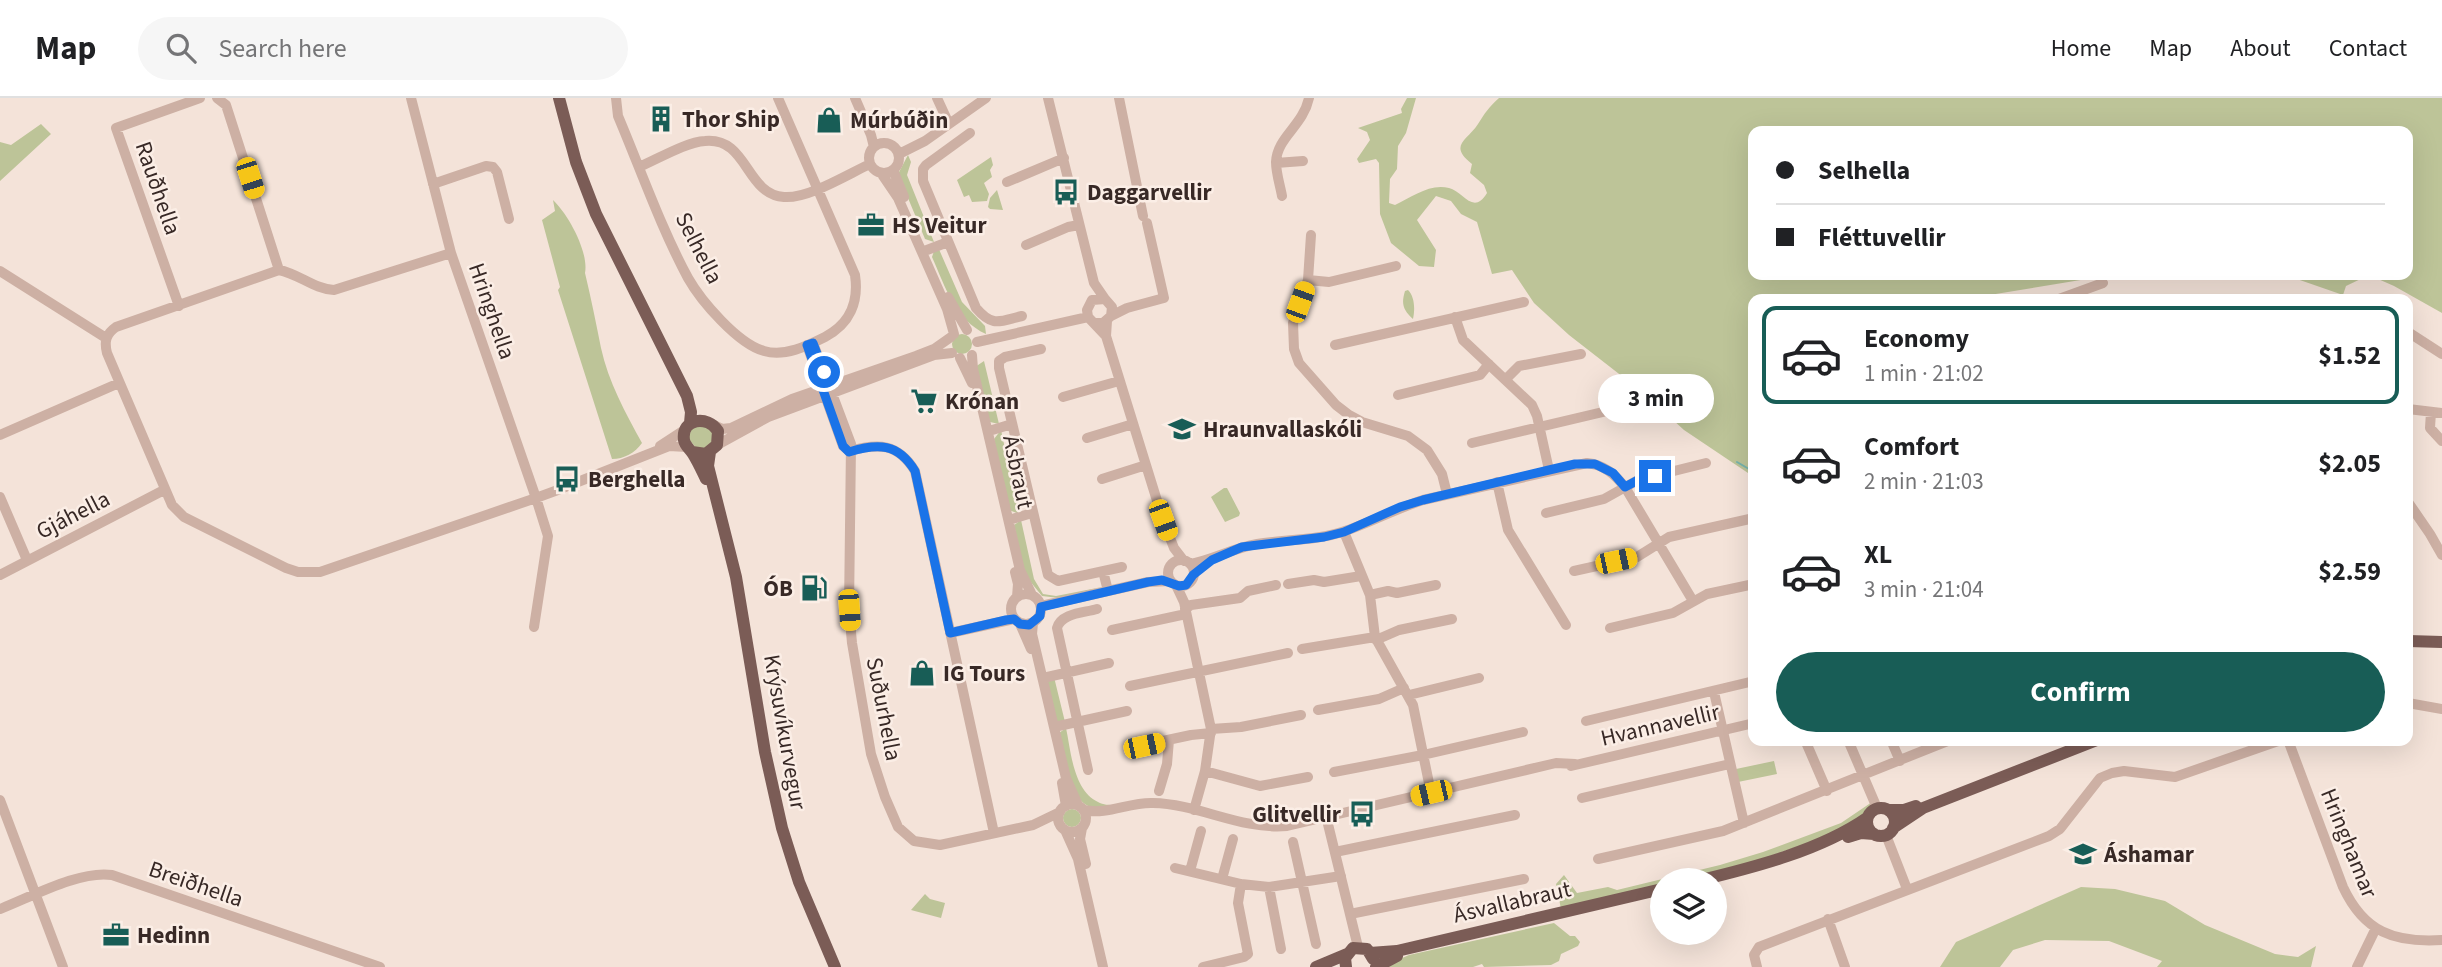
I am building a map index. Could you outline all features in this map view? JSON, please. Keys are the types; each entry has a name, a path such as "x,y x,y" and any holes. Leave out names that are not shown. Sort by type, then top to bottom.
{"main road":[{"path":"559,98 576,162 596,214 687,396 691,412 684,438 690,449 701,454 713,448 719,435 687,396"},
{"path":"688,426 698,420 711,423"},
{"name":"Krýsuvíkurvegur","path":"713,448 708,466 736,577 765,752 782,828 799,882 835,967"},
{"name":"Krýsuvíkurvegur","path":"690,449 716,498"},
{"path":"2413,637 2442,634"},
{"path":"2413,639 2442,642"},
{"path":"1727,872 1803,849 1851,830 1871,812 1909,809 2068,746"},
{"path":"1727,879 1794,858 1855,834 1885,833 1923,808 2082,746"},
{"path":"1883,809 1894,817 1885,833"},
{"path":"1867,818 1867,826 1885,833"},
{"name":"Ásvallabraut","path":"1316,967 1355,955 1382,954 1650,893"},
{"name":"Ásvallabraut","path":"1374,967 1412,952 1650,898"},
{"path":"1355,955 1373,960 1374,967"}],"street":[{"name":"Rauðhella","path":"179,306 116,128 200,98"},
{"path":"217,98 226,105 279,270 116,327 106,338 107,353 164,490 172,505 184,517 286,568 310,573 320,572 536,498 673,445 690,449"},
{"path":"411,98 451,253"},
{"name":"Selhella","path":"616,98 618,116 689,279 710,307 742,339 764,351 790,351 832,333 850,316 856,300 857,285 778,98"},
{"path":"855,98 874,147"},
{"path":"861,98 873,125 899,154 899,163 893,170 881,173"},
{"path":"937,98 950,124"},
{"path":"899,154 950,124 986,98"},
{"path":"1091,312 1109,318 1127,308 1164,298 1119,98"},
{"path":"1282,196 1276,163 1281,144 1300,122 1309,98"},
{"path":"1050,99 1094,283 1091,312 1106,336 1146,465 1183,569 1185,608 1211,731 1205,771 1194,810"},
{"path":"970,133 923,169 923,181 976,308 989,321 1022,316"},
{"path":"639,167 698,142 710,141 725,144 736,151 757,184 771,194 794,197 870,164"},
{"path":"887,143 874,147 869,155 870,164 881,173 898,198 947,309 952,335 949,346 956,355"},
{"path":"1007,182 1064,159"},
{"path":"1276,163 1303,161"},
{"path":"433,184 486,166 494,167 498,172 509,219"},
{"path":"711,423 722,429 731,428 782,404 934,355 972,355 977,342 974,334 967,330 953,308 893,170"},
{"path":"1026,245 1079,225"},
{"path":"1311,235 1308,280 1293,323 1296,357 1305,373 1349,415 1362,422 1408,436 1427,450 1442,474 1447,494"},
{"path":"927,250 948,242"},
{"name":"Hringhella","path":"279,270 317,287 334,290 451,253 536,498"},
{"path":"1308,280 1329,282 1396,266"},
{"path":"0,271 106,338"},
{"path":"1094,283 1108,302 1106,336"},
{"path":"2073,294 2103,283"},
{"path":"977,342 1071,319 1108,302 1127,308"},
{"path":"1335,345 1524,302"},
{"path":"1455,317 1463,340 1532,405 1540,427 1549,470"},
{"path":"713,448 768,417 934,349 960,330 967,330"},
{"path":"2413,335 2442,354"},
{"path":"810,344 827,391"},
{"path":"1041,349 1005,357 999,361 999,368 1032,513 1051,578 1058,581 1122,567"},
{"path":"1506,379 1520,366 1581,354"},
{"name":"Ásbraut","path":"956,355 974,390 1016,576 1017,597"},
{"name":"Ásbraut","path":"972,355 1020,570 1032,595"},
{"path":"1398,395 1480,375 1489,364"},
{"path":"1063,397 1119,381"},
{"path":"0,435 119,383"},
{"name":"Suðurhella","path":"827,391 851,444 850,626 867,738 885,797 898,827 914,842 947,845 1033,825 1063,809"},
{"path":"1472,443 1641,403"},
{"path":"2413,410 2436,413 2430,428 2442,441"},
{"path":"989,431 1012,424"},
{"path":"1087,438 1133,424"},
{"path":"639,458 688,426"},
{"path":"849,452 877,446 891,448 908,459 915,471 994,834"},
{"path":"1546,513 1604,499 1638,480 1706,463"},
{"path":"1185,608 1168,574 1251,545 1302,540 1344,532 1400,507 1575,464 1595,464 1613,473 1625,487 1693,601"},
{"path":"1102,479 1146,465"},
{"path":"1497,482 1508,530 1566,625"},
{"name":"Gjáhella","path":"0,575 164,490"},
{"path":"0,497 27,560"},
{"path":"534,627 548,536 536,498"},
{"path":"2413,509 2442,555"},
{"path":"1009,520 1032,513"},
{"path":"1574,571 1637,557 1669,537 1748,519"},
{"path":"1344,532 1370,595 1376,639 1416,715 1431,793"},
{"path":"1041,607 1148,582 1183,569"},
{"path":"1148,582 1182,586 1183,569"},
{"path":"1103,571 1108,591"},
{"path":"1288,584 1361,576"},
{"path":"1610,628 1673,613 1707,594 1748,584"},
{"path":"1112,630 1191,605 1240,598 1248,591 1276,585"},
{"path":"1370,595 1436,585"},
{"path":"1103,967 1078,859 1059,822 1063,809 1031,648 1015,618 1017,597 1024,594 1032,595 1041,607 1040,616 1033,623 1032,634 1066,778 1087,818 1081,847 1109,967"},
{"path":"1088,769 1057,628 1059,621 1064,618 1097,609"},
{"path":"949,630 992,618 1015,618 1033,623"},
{"path":"1302,649 1376,639 1399,630 1452,619"},
{"path":"1130,686 1288,653"},
{"path":"1043,678 1109,663"},
{"path":"1318,710 1479,678"},
{"path":"1586,721 1748,683"},
{"path":"1714,692 1744,823"},
{"path":"2413,704 2442,709"},
{"path":"1054,727 1127,711"},
{"path":"1144,746 1301,715"},
{"name":"Hvannavellir","path":"1081,808 1109,811 1152,803 1194,810 1242,823 1269,827 1287,826 1544,767 1553,770 1748,724"},
{"path":"1334,772 1523,732"},
{"path":"1159,791 1167,764 1169,740"},
{"path":"1808,746 1827,791"},
{"path":"1852,746 1864,776 1883,809"},
{"path":"1894,746 1900,761"},
{"path":"1598,859 1696,838 1744,823 1936,746"},
{"path":"1757,967 1754,955 1759,947 2049,836 2060,829 2101,778 2117,772 2175,777 2264,746"},
{"name":"Hringhamar","path":"2290,746 2353,908 2376,928 2396,937 2420,941 2442,940"},
{"path":"1582,798 1730,764"},
{"path":"1205,771 1260,786 1308,778"},
{"path":"0,800 63,967"},
{"path":"1063,809 1081,808"},
{"name":"Hvannavellir","path":"1083,827 1109,811"},
{"path":"1335,852 1515,815"},
{"path":"1326,816 1350,914 1355,955"},
{"name":"Suðurhella","path":"1033,825 1063,829"},
{"path":"1063,829 1072,832 1083,827"},
{"path":"1190,871 1201,831"},
{"path":"1885,833 1907,889"},
{"path":"1222,879 1233,839"},
{"path":"1293,842 1316,944"},
{"path":"1175,868 1241,884 1269,887 1341,876"},
{"name":"Breiðhella","path":"0,909 83,876 99,873 112,875 380,967"},
{"path":"1350,914 1524,879"},
{"path":"1203,967 1248,954 1238,903 1241,884"},
{"path":"1269,887 1281,949"},
{"path":"1828,919 1845,967"},
{"path":"2357,967 2376,928"}],"green space":[{"path":"1407,98 1416,98 1406,133 1398,146 1397,169 1390,179 1389,203 1395,205 1435,187 1449,188 1473,202 1482,200 1487,193 1484,185 1470,173 1472,164 1465,158 1460,147 1499,98 2442,98 2442,313 2413,297 2413,294 2380,280 2413,280 2413,126 1748,126 1748,280 2081,280 1995,294 1748,294 1748,473 1684,430 1641,391 1569,335 1534,303 1512,270 1492,274 1477,222 1461,214 1451,201 1436,196 1417,220 1436,250 1434,267 1419,266 1391,243 1380,214 1379,163 1376,159 1359,163 1357,159 1370,140 1367,132 1358,128 1402,113 1401,109"},
{"path":"41,124 51,134 0,181 0,142 11,145"},
{"path":"908,155 911,162 907,175 934,242 925,239 898,174"},
{"path":"991,157 992,177 984,183 989,194 987,201 972,202 969,195 964,197 957,180"},
{"path":"997,190 1003,210 988,207 990,198"},
{"path":"553,200 565,214 581,244 604,360 618,397 642,443 625,457 612,459 558,290 560,287 542,220 555,211"},
{"path":"938,247 962,302 985,326 986,334 966,320 952,301 932,257"},
{"path":"2300,280 2359,280 2346,286 2343,294"},
{"path":"1408,290 1414,304 1413,319 1403,303 1405,291"},
{"path":"962,334 969,337 972,344 969,351 962,354 955,351 952,344 955,337"},
{"path":"984,361 999,424 990,422 975,367"},
{"path":"705,425 711,428 714,438 708,448 697,449 688,438 692,428"},
{"path":"1001,430 1019,514 1009,510 994,439"},
{"path":"1227,488 1240,513 1225,522 1211,497"},
{"path":"1021,520 1034,579 1043,594 1056,596 1102,587 1059,598 1042,596 1025,575 1014,525"},
{"path":"1054,677 1065,722 1057,721 1047,683"},
{"path":"1066,728 1074,769 1083,789 1098,802 1113,805 1094,808 1077,796 1059,733"},
{"path":"1774,761 1777,774 1738,782 1736,769"},
{"path":"1872,802 1863,818 1844,831 1727,871 1727,868 1708,868 1763,852 1841,823"},
{"path":"1072,809 1078,812 1081,818 1078,824 1072,827 1066,824 1063,818 1066,812"},
{"path":"1564,875 1577,893 1608,887 1617,890 1650,882 1650,890 1561,909 1556,884"},
{"path":"2081,887 2115,889 2165,901 2205,925 2275,954 2298,957 2316,946 2311,967 2157,967 2162,961 2109,941 2045,940 2013,950 2000,967 1940,967 1956,942"},
{"path":"925,894 930,899 945,903 941,918 911,910"},
{"path":"1554,923 1580,942 1578,946 1561,954 1559,961 1551,965 1382,967 1409,955"}],"waterway":[{"path":"1737,462 1748,468"}],"place":[{"name":"Thor Ship","path":"661,119"},
{"name":"Múrbúðin","path":"829,120"},
{"name":"Daggarvellir","path":"1066,192"},
{"name":"HS Veitur","path":"871,225"},
{"name":"Krónan","path":"924,401"},
{"name":"Hraunvallaskóli","path":"1182,429"},
{"name":"Berghella","path":"567,479"},
{"name":"ÓB","path":"814,588"},
{"name":"IG Tours","path":"922,673"},
{"name":"Glitvellir","path":"1362,814"},
{"name":"Áshamar","path":"2083,854"},
{"name":"Hedinn","path":"116,935"}],"route":[{"path":"824,372 813,343 807,345 843,446 849,452 863,447 891,448 908,459 915,471 950,633 1014,619 1020,624 1029,625 1040,616 1041,607 1148,582 1162,580 1179,586 1186,585 1193,575 1212,560 1242,547 1324,537 1344,532 1400,507 1423,500 1575,464 1603,466 1625,487 1655,476"}]}
